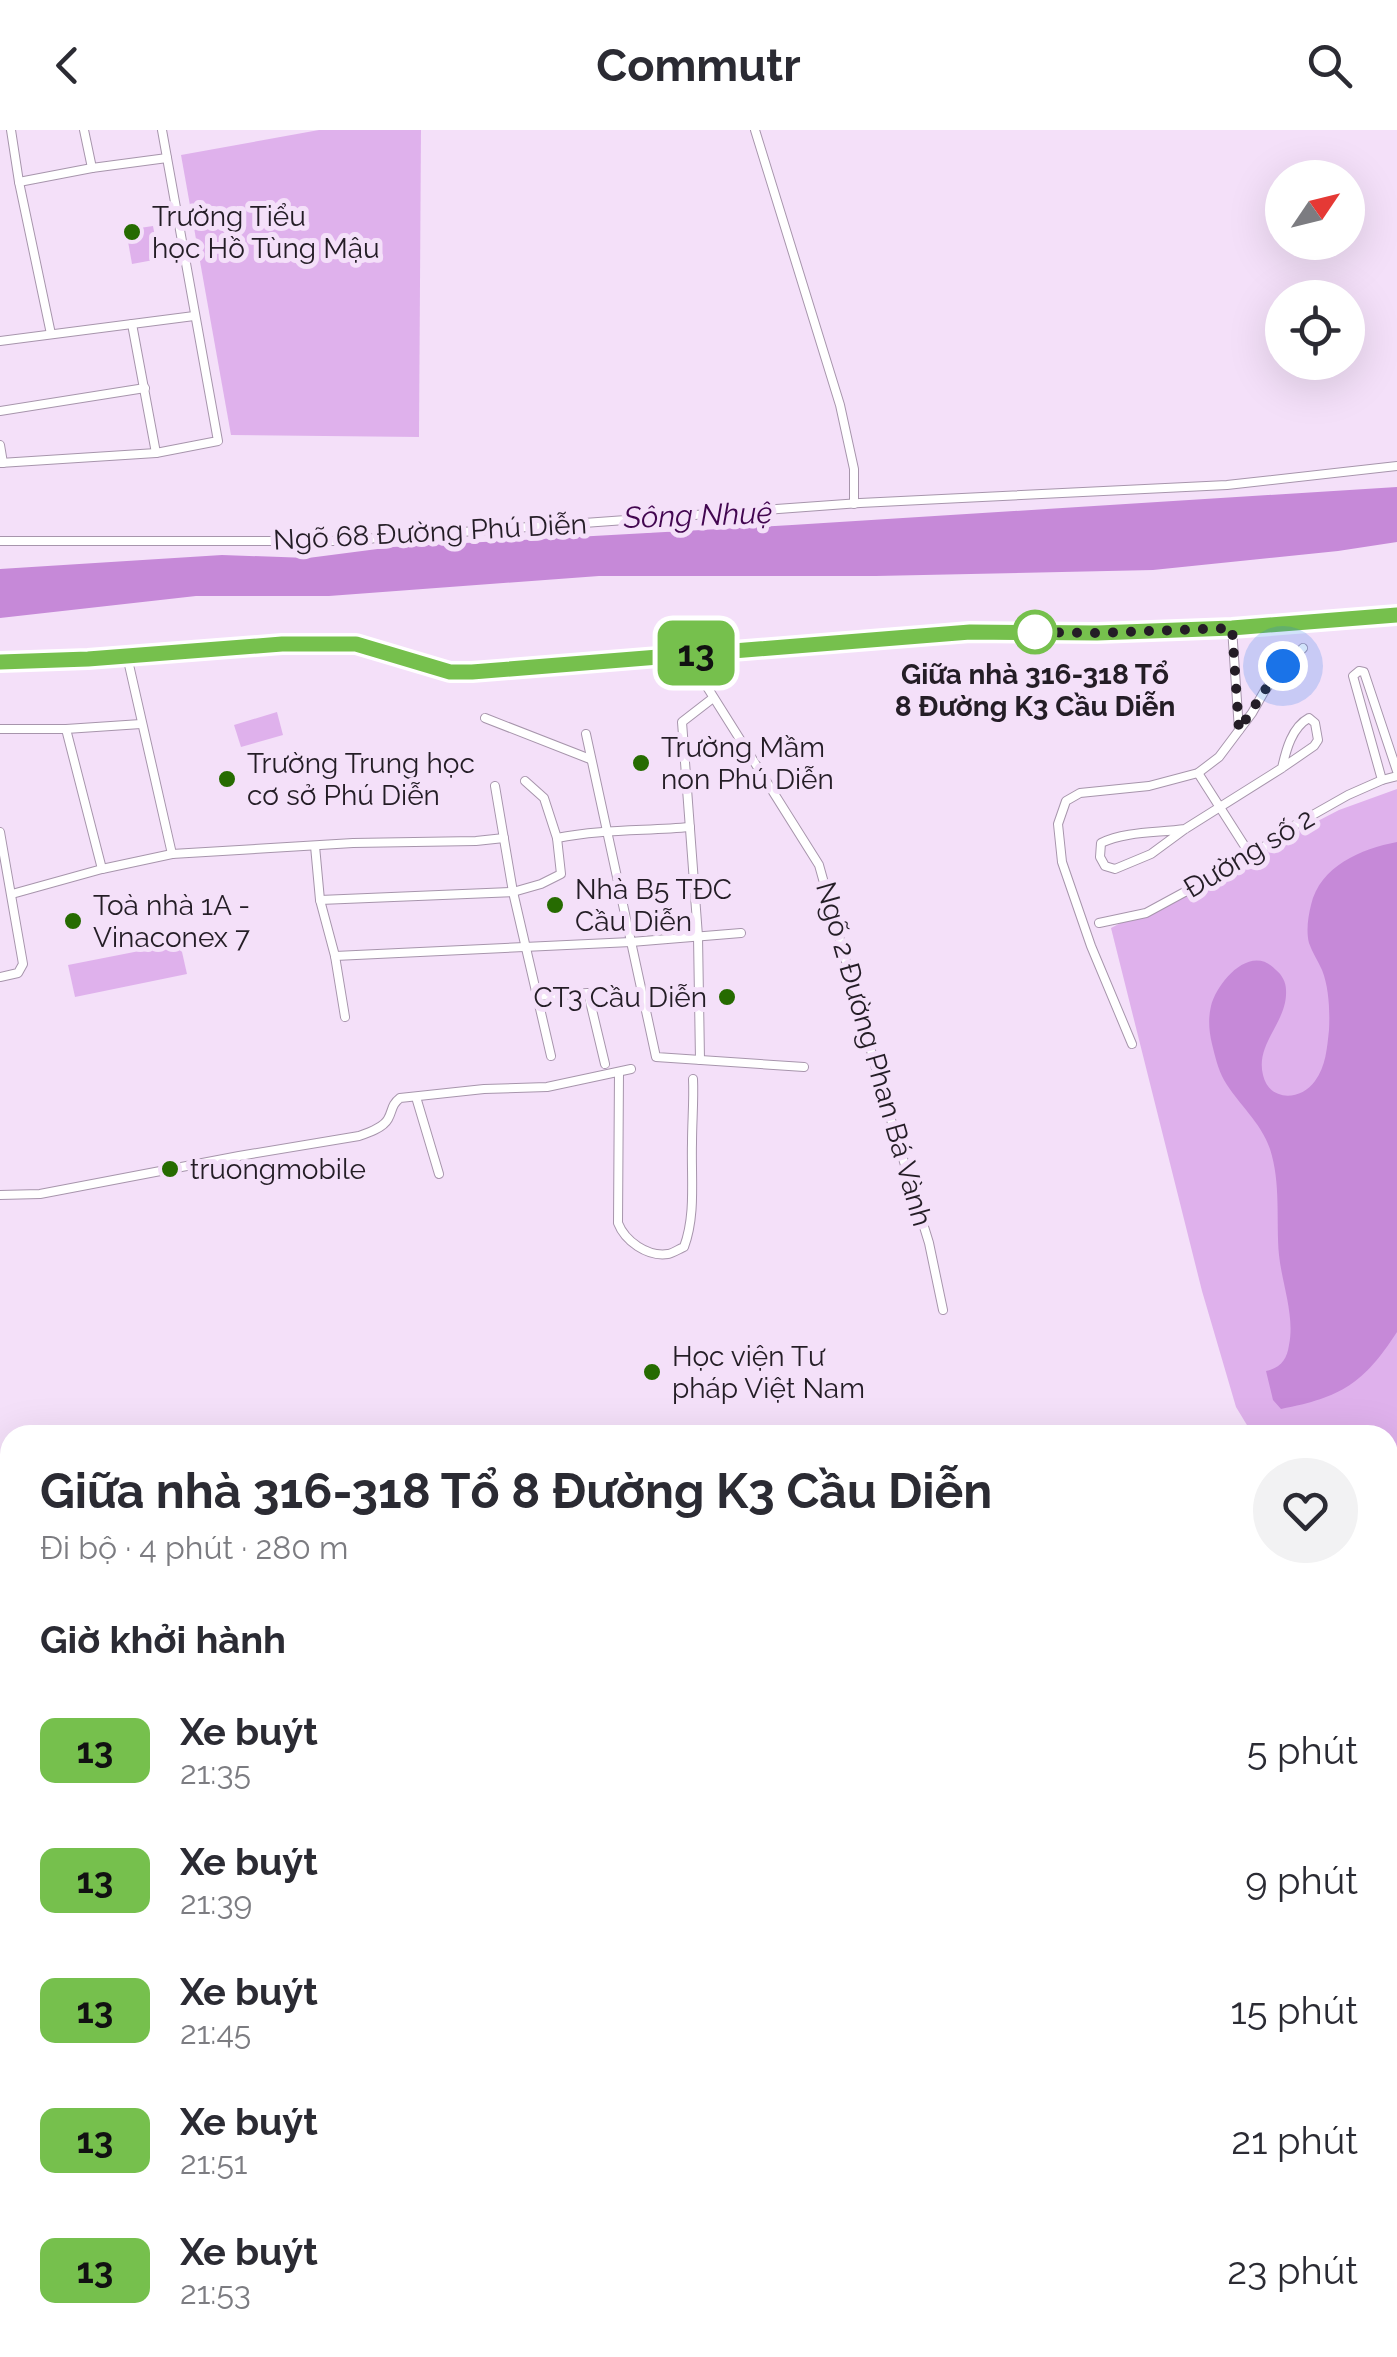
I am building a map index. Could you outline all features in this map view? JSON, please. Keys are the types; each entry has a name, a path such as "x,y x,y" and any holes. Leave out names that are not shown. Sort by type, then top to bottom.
{"street":[{"path":"84,130 92,168"},
{"path":"0,445 1,463 156,453 218,440 162,130"},
{"path":"755,130 840,405 854,469 854,504"},
{"path":"0,140 11,134 52,334"},
{"path":"18,182 167,158"},
{"path":"0,341 194,316"},
{"path":"132,324 156,453"},
{"path":"0,411 145,388"},
{"name":"Ngõ 68 Đường Phú Diễn","path":"0,541 337,541 854,504 1227,484 1397,466"},
{"path":"0,662 282,644 356,644 450,672 970,632 1232,628 1397,615"},
{"path":"1232,628 1239,730"},
{"path":"1132,1044 1091,946 1062,862 1058,824 1066,802 1080,793 1148,786 1198,774 1219,758 1283,666 1303,648"},
{"name":"Ngõ 2 Đường Phan Bá Vành","path":"686,654 819,865 929,1243 942,1310"},
{"path":"127,656 172,854"},
{"path":"1382,780 1352,676 1359,671 1364,672 1397,774"},
{"path":"700,1060 698,936 682,722 713,698"},
{"path":"484,718 590,759"},
{"path":"1185,830 1109,840 1101,843 1100,857 1105,866 1115,869 1151,854 1282,768 1318,740 1318,732 1309,718 1294,734 1282,768"},
{"path":"0,729 141,724"},
{"path":"66,729 102,869"},
{"path":"586,734 656,1057 804,1067"},
{"path":"1198,774 1250,856"},
{"name":"Đường số 2","path":"1099,924 1146,913 1250,856 1295,825 1397,774"},
{"path":"320,900 513,892 561,874 544,798 525,781"},
{"path":"495,786 513,892 551,1056"},
{"path":"556,838 594,830 627,832 690,827"},
{"path":"0,832 23,964 18,973 0,977"},
{"path":"12,894 172,854 504,838"},
{"path":"314,846 320,900 345,1017"},
{"path":"335,956 741,933"},
{"path":"537,996 588,993 605,1064"},
{"path":"0,1195 40,1194 366,1133 389,1118 394,1102 400,1098 547,1087 631,1069"},
{"path":"619,1072 618,1223 622,1234 632,1243 654,1253 669,1254 684,1247 692,1227 693,1078"},
{"path":"416,1098 439,1174"}],"shaded area":[{"path":"319,130 421,130 419,437 231,435 181,155"},
{"path":"153,226 159,259 132,264 126,230"},
{"path":"1397,487 1397,542 1153,570 599,576 329,596 196,596 0,618 0,569 222,555 308,558 393,547"},
{"path":"277,712 283,735 241,747 234,725"},
{"path":"1397,789 1397,1425 1247,1425 1236,1407 1202,1291 1111,928 1339,810"},
{"path":"1397,842 1397,1332 1373,1364 1349,1386 1320,1399 1281,1409 1273,1400 1266,1371 1285,1359 1290,1334 1279,1255 1273,1162 1261,1130 1220,1071 1210,1035 1210,1011 1220,986 1236,969 1256,960 1276,970 1285,984 1285,1002 1267,1042 1263,1075 1266,1084 1278,1094 1294,1095 1309,1088 1324,1063 1329,1023 1326,984 1308,938 1309,914 1316,891 1344,862"},
{"path":"180,943 187,974 75,997 68,965"}],"bus line":[{"name":"13","path":"0,662 282,644 356,644 450,672 472,672 970,632 1232,628 1397,615"}],"place":[{"name":"Trường Tiểu học Hồ Tùng Mậu","path":"132,232"},
{"name":"Giữa nhà 316-318 Tổ 8 Đường K3 Cầu Diễn","path":"1035,632"},
{"name":"Trường Mầm non Phú Diễn","path":"641,763"},
{"name":"Trường Trung học cơ sở Phú Diễn","path":"227,779"},
{"name":"Nhà B5 TĐC Cầu Diễn","path":"555,905"},
{"name":"Toà nhà 1A - Vinaconex 7","path":"73,921"},
{"name":"CT3 Cầu Diễn","path":"727,997"},
{"name":"truongmobile","path":"170,1169"},
{"name":"Học viện Tư pháp Việt Nam","path":"652,1372"}],"route":[{"path":"1035,632 1020,632 1232,628 1239,730 1283,666"}],"water label":[{"name":"Sông Nhuệ","path":"698,515"}]}
